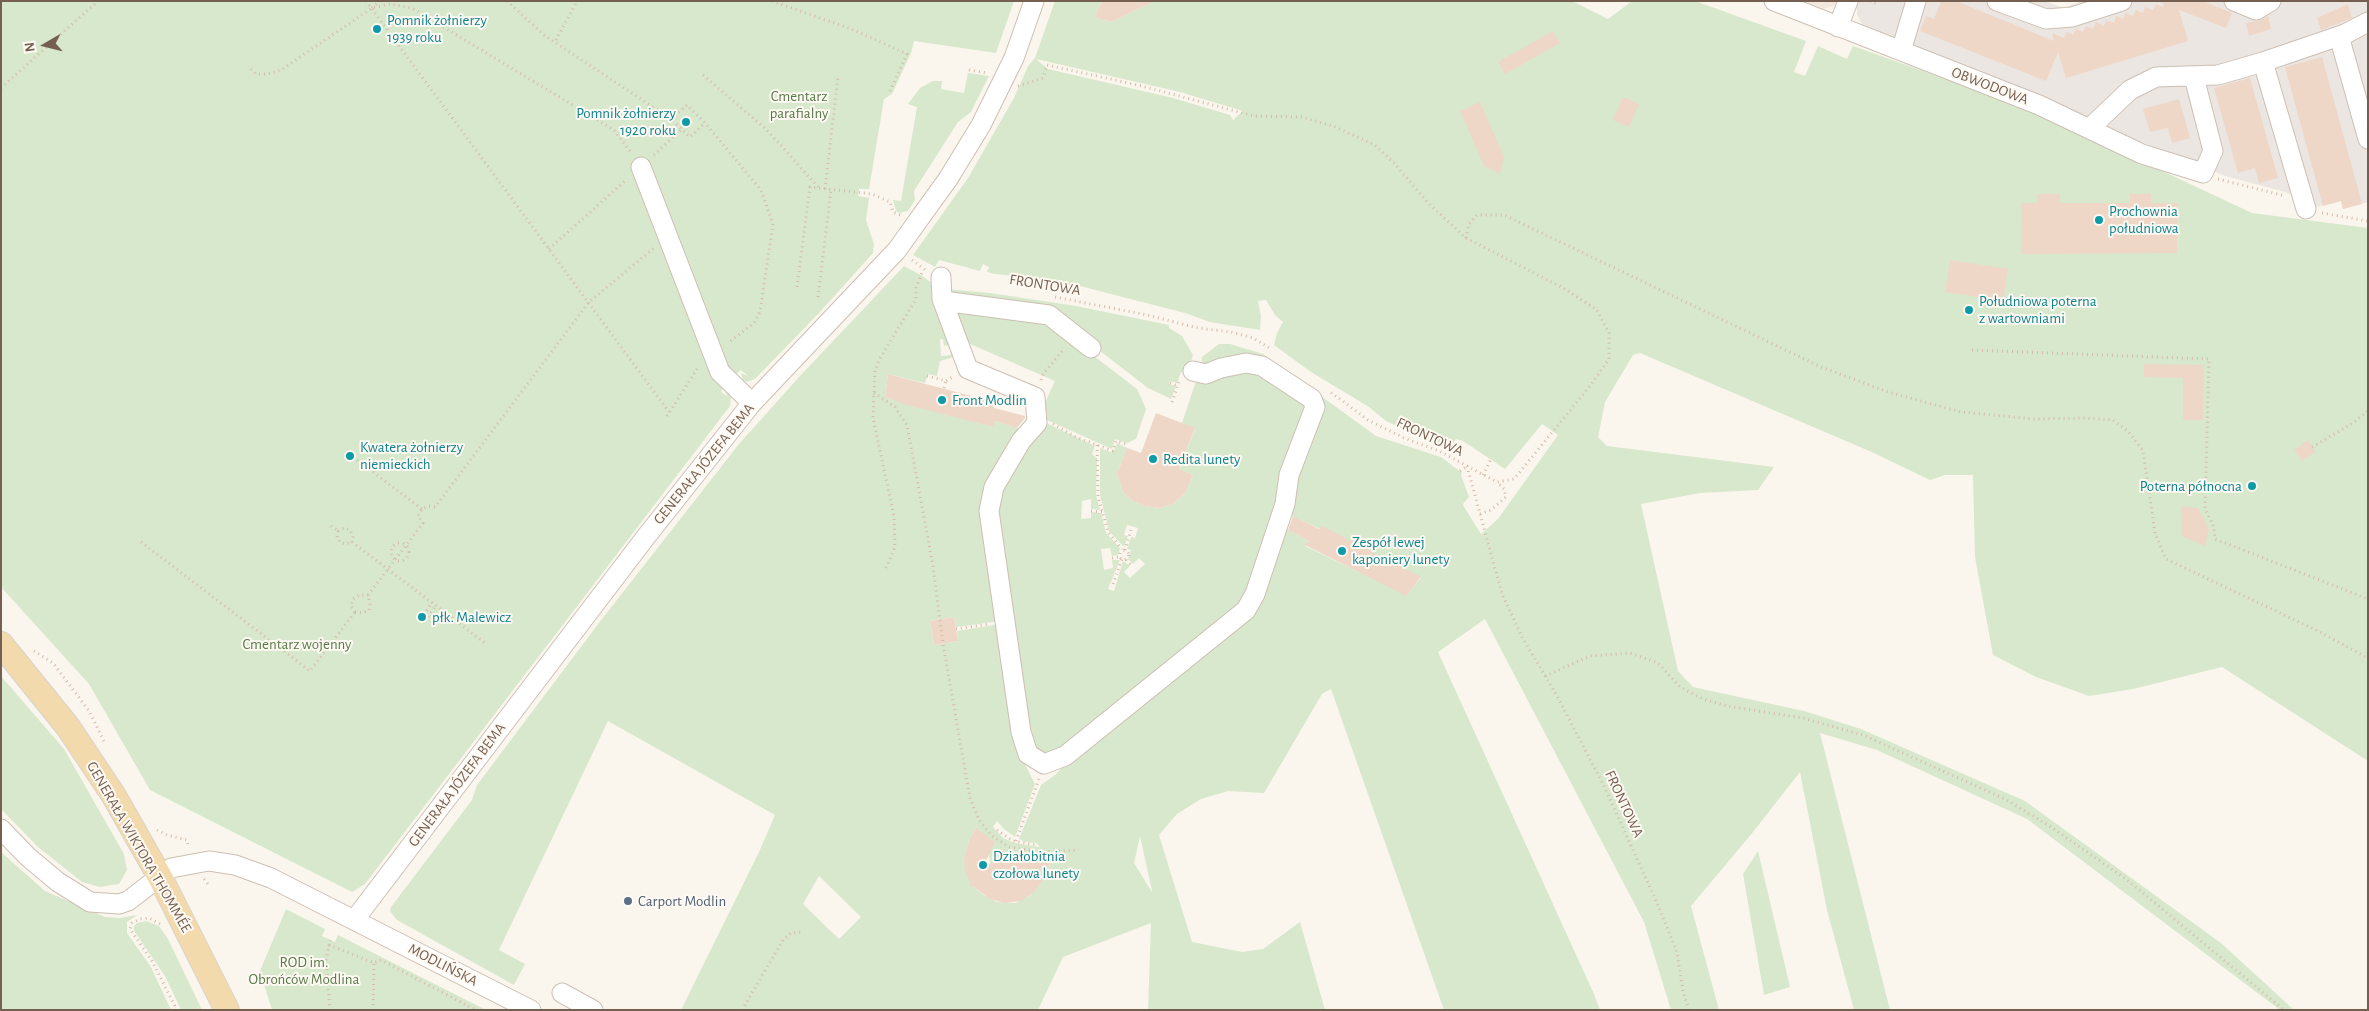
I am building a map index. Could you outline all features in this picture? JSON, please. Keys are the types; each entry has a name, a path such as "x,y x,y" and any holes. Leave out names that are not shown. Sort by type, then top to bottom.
{"main road":[{"name":"GENERAŁA WIKTORA THOMMÉE","path":"1,644 68,727 114,796 160,877 227,1010"}],"street":[{"name":"GENERAŁA JÓZEFA BEMA","path":"355,919 645,538 752,403 897,250 948,179 981,125 1014,58 1034,1"},
{"name":"OBWODOWA","path":"1774,1 2039,105 2142,154 2203,173 2213,151 2194,77"},
{"path":"1838,27 1848,1"},
{"path":"1901,51 1916,1"},
{"path":"1997,1 2046,19 2072,18 2098,5 2122,1"},
{"path":"2234,1 2256,10 2271,1"},
{"path":"2090,128 2130,90 2156,77 2218,75 2339,36 2368,22"},
{"path":"2339,36 2368,139"},
{"path":"2263,62 2306,209"},
{"path":"641,167 668,237 709,358 720,372 752,403"},
{"path":"941,277 943,301 968,369 1035,397 1037,423 1021,441 994,487 989,511 1020,732 1028,754 1044,764 1065,756 1246,610 1255,594 1285,504 1289,474 1315,407 1312,399 1262,366 1246,363 1206,374 1193,371"},
{"path":"943,301 1049,315 1090,348"},
{"name":"MODLIŃSKA","path":"1,829 28,857 58,882 90,902 119,904 128,901 171,868 209,861 235,865 271,878 355,919 530,1010"},
{"path":"562,993 593,1010"}],"path":[{"path":"1,88 98,1"},
{"path":"366,1 670,412"},
{"path":"251,69 256,74 268,74 281,70 372,8 379,1"},
{"path":"507,1 544,34 556,40 672,119 690,137 704,123"},
{"path":"556,40 577,1"},
{"path":"772,1 854,30 907,54 890,91"},
{"path":"1870,1 1879,5"},
{"path":"372,8 390,4 412,8 614,130 641,167"},
{"path":"1021,86 1043,78 1047,65 1254,116 1301,117 1333,126 1375,145 1394,163 1429,204 1466,238 1573,294 1597,310 1609,333 1609,359 1590,386 1514,479 1497,482"},
{"path":"969,70 986,73"},
{"path":"703,75 767,130 819,188"},
{"path":"825,189 838,77"},
{"path":"667,416 700,364 754,324 760,312 773,224 761,190 687,105 672,119"},
{"path":"550,249 682,129"},
{"path":"797,287 810,187 872,194 890,202 893,212 899,215 907,215"},
{"path":"818,297 831,190"},
{"path":"1466,238 1469,224 1477,215 1504,215 1822,367 1888,392 1961,412 2034,419 2082,418 2112,420 2128,431 2144,451 2155,533 2166,559 2318,631 2368,658"},
{"path":"368,595 423,523 418,516 422,509 428,506 434,507 588,302 668,237"},
{"path":"897,250 923,269 941,277"},
{"path":"886,568 895,547 894,516 873,418 875,371 879,360 916,299 916,288 923,269"},
{"name":"FRONTOWA","path":"1053,297 1147,315 1198,328 1231,332 1253,338 1277,353"},
{"path":"1043,374 1066,345"},
{"path":"1972,350 2209,359 2205,509 2214,527 2215,539 2368,599"},
{"path":"927,376 946,381 944,388"},
{"path":"1170,383 1178,385 1172,402"},
{"name":"FRONTOWA","path":"1323,387 1368,420 1404,438 1439,450 1467,466 1502,594 1522,637 1604,786 1657,903 1677,952 1683,992 1689,1010"},
{"path":"874,393 895,407 907,425 933,566 942,644 970,798 979,820 991,835 1009,848 1039,852 1079,850"},
{"path":"2312,447 2353,423 2368,410"},
{"path":"1046,421 1113,451 1116,441 1129,445"},
{"path":"1098,445 1098,496 1108,532 1123,550 1128,551 1122,558"},
{"path":"1483,475 1491,459"},
{"path":"357,460 422,509"},
{"path":"1460,471 1467,466 1497,482 1504,489 1506,497 1491,510 1480,514"},
{"path":"1091,511 1102,512"},
{"path":"331,526 338,531"},
{"path":"338,531 344,528 350,530 353,536 352,542"},
{"path":"1113,584 1123,550 1132,530"},
{"path":"338,531 337,538 340,542 345,544 352,542"},
{"path":"141,542 310,671 355,612"},
{"path":"352,542 485,643"},
{"path":"395,560 391,553 393,547 399,542 407,544"},
{"path":"395,560 401,561 408,557 410,551 407,544"},
{"path":"1112,558 1122,558 1131,565"},
{"path":"360,595 368,595 369,610 362,613 355,612 351,606 353,599 360,595"},
{"path":"432,602 426,616 436,605"},
{"path":"956,629 1005,621"},
{"path":"1545,676 1590,656 1630,653 1658,663 1680,687 1703,699 1727,706 1803,718 1863,735 2005,799 2048,825 2126,879 2284,1010"},
{"path":"1016,841 1044,764"},
{"path":"997,830 1006,838 1037,845"},
{"path":"140,919 132,923 130,932 152,961 177,1010"},
{"path":"742,1010 783,940 791,933 804,932"},
{"path":"330,940 326,961 330,1010"},
{"path":"329,945 374,963 381,960 476,1010"},
{"path":"373,1010 374,963"}],"shaded area":[{"path":"1795,1 1839,1 1833,6 1820,10"},
{"path":"1857,1 2045,1 2064,8 2082,1 2368,1 2368,202 2343,209 2341,201 2316,207 2285,192 2225,176 1871,31 1862,24 1857,15"}],"green space":[{"name":"Cmentarz wojenny","path":"1,1 1014,1 996,53 914,41 911,53 892,94 884,99 869,189 859,189 858,196 869,198 866,220 874,244 873,253 820,312 755,379 747,382 743,380 741,373 748,376 741,370 724,384 721,392 728,397 724,390 731,397 730,406 365,884 352,892 150,790 89,684 1,587"},
{"path":"1055,1 1106,1 1100,4 1095,18 1111,22 1155,1 1572,1 1608,19 1632,1 1695,1 1806,41 1794,72 1805,76 1818,46 1847,59 1853,46 2032,110 2252,213 2368,228 2368,761 2222,667 2133,689 2089,696 2036,677 1993,655 1975,557 1973,475 1945,475 1930,480 1874,453 1640,353 1633,355 1605,402 1598,437 1607,446 1774,467 1758,490 1700,493 1641,504 1678,671 1693,687 1804,711 1861,729 2025,801 2221,943 2294,1010 2280,1010 2027,819 1877,750 1820,733 1890,1010 1854,1010 1827,910 1800,772 1691,906 1719,1010 1671,1010 1644,922 1485,619 1438,652 1600,1010 1444,1010 1331,689 1322,694 1264,793 1228,791 1201,799 1177,814 1159,835 1192,942 1242,952 1263,949 1300,922 1325,1010 1148,1010 1151,923 1063,957 1038,1010 681,1010 759,852 775,815 608,721 499,950 525,964 514,985 397,920 390,911 391,907 472,800 477,785 602,619 739,444 904,266 933,284 954,357 940,361 937,376 928,374 925,383 888,374 885,397 994,427 994,421 1021,429 990,486 1000,621 956,627 954,617 930,621 934,645 958,641 957,631 1000,624 1020,755 1035,784 1015,837 997,821 993,827 1003,838 1015,843 1040,847 1036,843 1025,842 1019,839 1041,785 1055,775 1080,749 1259,604 1292,483 1318,410 1289,377 1202,367 1202,357 1219,344 1230,344 1263,354 1376,436 1441,457 1462,473 1461,475 1469,497 1463,504 1481,534 1498,519 1558,435 1542,424 1505,469 1463,441 1456,439 1451,446 1437,444 1386,421 1369,407 1311,372 1274,345 1277,333 1283,322 1275,315 1266,300 1258,301 1261,316 1260,330 1210,322 1185,313 1076,285 1070,286 1032,277 994,274 987,272 989,267 983,264 980,271 939,260 935,267 913,255 968,178 1014,98 1028,66 1035,58","holes":["1036,59 1180,92 1243,111 1233,120 1230,115 1173,98 1048,69","940,339 943,339 944,346 949,345 951,355 941,356","1290,515 1421,578 1406,595 1305,546 1309,541 1285,528","976,828 989,853 990,863 1052,857 1045,878 1031,895 1015,903 997,902 983,895 972,885 964,858 969,840","1140,836 1152,892 1134,863","819,876 861,917 839,939 803,904"]},
{"path":"968,73 989,76 971,112 958,122 914,191 915,200 908,211 899,213 896,211 893,200 901,201 917,107 908,104 920,88 933,81 942,81 941,89 964,93"},
{"path":"946,289 990,293 1076,306 1169,325 1169,328 1182,336 1193,355 1187,375 1181,372 1177,383 1170,381 1169,384 1176,386 1171,399 1148,388 1052,314 953,300"},
{"path":"949,305 1043,317 1137,389 1146,409 1136,439 1127,443 1115,439 1112,449 1047,420 1045,403 1055,381 968,343 964,340"},
{"path":"1245,366 1311,405 1241,608 1050,756 1038,751 1026,736 996,540 998,490 1022,448 1040,435 1041,425 1046,423 1095,446 1092,454 1097,458 1096,495 1100,510 1091,509 1091,499 1082,501 1081,519 1091,518 1091,512 1101,513 1106,533 1120,548 1118,555 1112,556 1110,548 1101,549 1104,570 1113,568 1112,560 1120,560 1108,589 1114,591 1123,561 1130,566 1124,572 1130,578 1145,564 1139,558 1133,564 1128,559 1131,550 1127,549 1131,537 1135,538 1138,528 1127,525 1124,535 1128,536 1124,547 1109,531 1100,495 1100,448 1113,453 1117,443 1127,448 1117,474 1123,492 1133,501 1144,506 1160,508 1173,504 1186,492 1193,475 1179,469 1195,429 1182,423 1196,381"},
{"path":"1,676 64,749 124,854 127,870 119,884 100,887 82,882 38,847 1,809"},
{"path":"1758,851 1790,987 1764,995 1743,874"},
{"path":"1,852 45,891 105,917 120,918 137,915 127,922 127,933 151,967 171,1010 1,1010"},
{"name":"ROD im. Obrońców Modlina","path":"286,909 325,929 322,936 335,942 338,935 486,1010 272,1010 260,971"},
{"path":"146,921 159,926 168,939 202,1010 181,1010 165,976 134,931 134,926 137,923"}],"building":[{"path":"1106,1 1155,1 1111,22 1095,18 1100,4"},
{"path":"1941,1 1956,1 2054,41 2052,33 2064,38 2067,32 2073,35 2076,29 2083,32 2086,26 2093,29 2096,22 2104,26 2106,20 2114,23 2116,16 2123,19 2126,13 2133,16 2136,10 2143,13 2145,7 2153,10 2156,4 2163,7 2164,4 2159,1 2203,1 2232,13 2226,28 2179,10 2188,41 2066,78 2058,52 2046,81 1920,31 1926,16 1934,19"},
{"path":"2348,4 2352,18 2321,30 2317,18"},
{"path":"2268,16 2271,29 2249,36 2246,23"},
{"path":"1553,31 1560,43 1505,74 1498,62"},
{"path":"2322,57 2362,204 2343,209 2341,201 2323,206 2285,67"},
{"path":"2250,78 2278,178 2259,183 2255,168 2238,173 2214,88"},
{"path":"1623,97 1639,104 1629,127 1613,120"},
{"path":"2179,99 2190,138 2172,143 2168,128 2150,132 2143,109"},
{"path":"1480,102 1504,157 1500,174 1484,166 1460,111"},
{"name":"Prochownia południowa","path":"2037,194 2060,194 2060,203 2130,203 2130,194 2151,194 2151,203 2177,203 2177,253 2022,254 2021,203 2037,203"},
{"name":"Południowa poterna z wartowniami","path":"1950,260 2008,269 2003,301 1945,292"},
{"path":"2144,364 2204,365 2203,420 2183,420 2183,378 2144,377"},
{"path":"888,374 994,402 994,408 1025,416 1025,418 1017,428 994,421 994,427 907,405 885,397"},
{"name":"Redita lunety","path":"1156,413 1195,428 1179,469 1193,475 1186,492 1173,504 1160,508 1144,506 1133,501 1123,492 1117,474 1127,448 1141,453"},
{"path":"2308,440 2315,452 2302,461 2294,450"},
{"path":"2182,506 2198,508 2209,529 2205,546 2181,536"},
{"name":"Zespół lewej kaponiery lunety","path":"1293,516 1319,529 1322,526 1421,577 1406,596 1305,545 1309,541 1288,530"},
{"path":"954,617 958,641 934,645 930,621"},
{"name":"Działobitnia czołowa lunety","path":"976,828 995,842 984,865 1018,856 1052,856 1045,878 1033,893 1021,901 1005,903 989,899 973,886 972,888 965,870 964,858 969,840"}],"place":[{"name":"Pomnik żołnierzy 1939 roku","path":"377,29"},
{"name":"Pomnik żołnierzy 1920 roku","path":"686,122"},
{"name":"Prochownia południowa","path":"2099,220"},
{"name":"Południowa poterna z wartowniami","path":"1969,310"},
{"name":"Front Modlin","path":"942,400"},
{"name":"Kwatera żołnierzy niemieckich","path":"350,456"},
{"name":"Redita lunety","path":"1153,459"},
{"name":"Poterna północna","path":"2252,486"},
{"name":"Zespół lewej kaponiery lunety","path":"1342,551"},
{"name":"płk. Malewicz","path":"422,617"},
{"name":"Działobitnia czołowa lunety","path":"983,865"},
{"name":"Carport Modlin","path":"628,901"}],"park label":[{"name":"Cmentarz parafialny","path":"799,104"}]}
